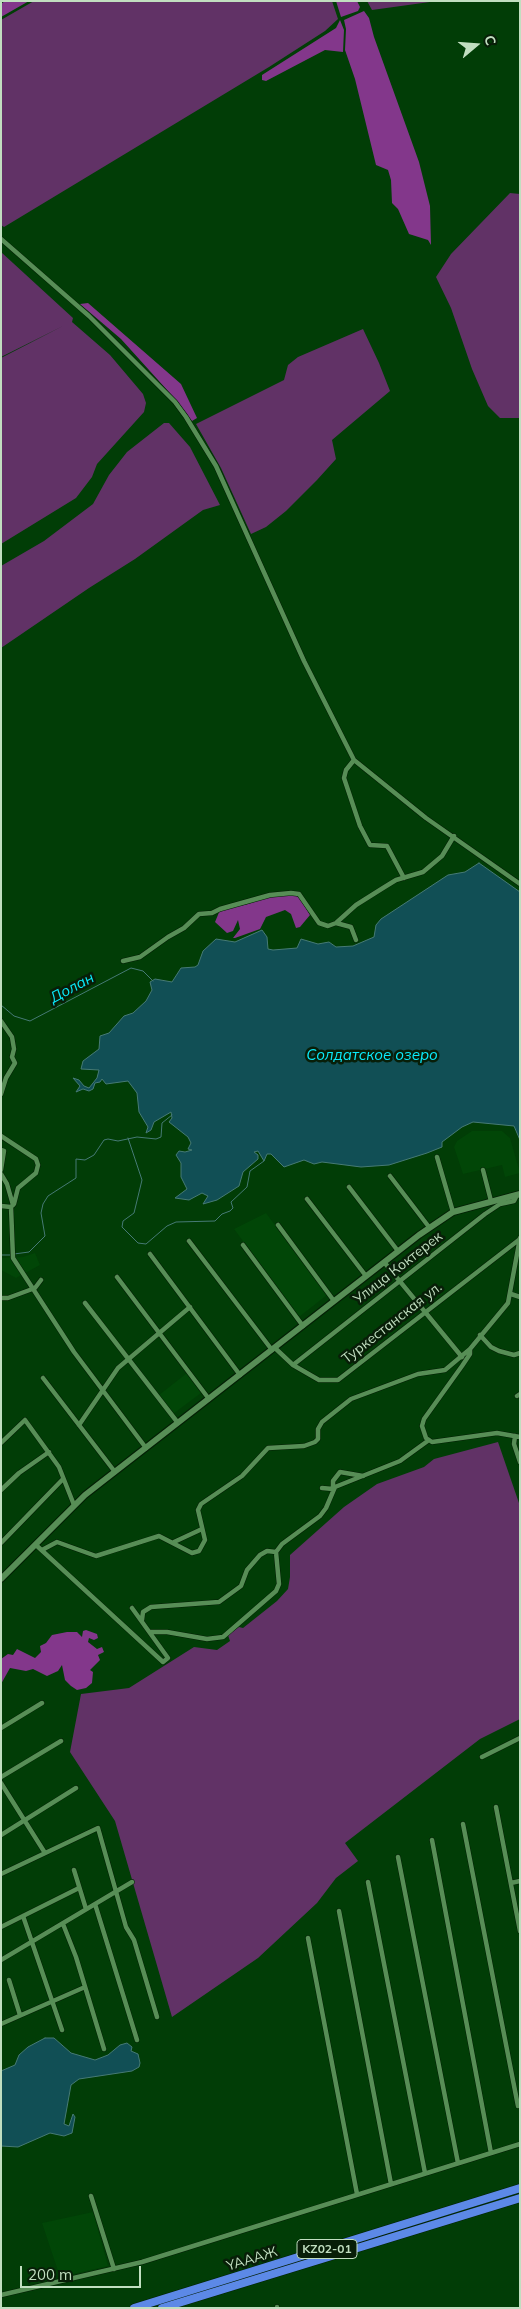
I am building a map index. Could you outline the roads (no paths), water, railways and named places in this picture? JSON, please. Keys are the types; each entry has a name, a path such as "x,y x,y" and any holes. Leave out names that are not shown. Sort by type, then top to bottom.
{"highway":[{"name":"ҮАААЖ","path":"134,2308 520,2188"},
{"name":"ҮАААЖ","path":"162,2308 520,2198"}],"main road":[{"path":"1,1579 74,1505 429,1227 453,1212 518,1194"}],"street":[{"path":"1,239 89,316 175,402 186,418 216,466 308,670 354,760 426,818 520,884"},
{"path":"354,760 346,770 344,778 358,820 370,845 387,846 404,878"},
{"path":"123,961 140,957 184,928 199,914 212,913 270,895 299,894 319,923 328,926 336,923 356,905 396,880 423,872 442,856 454,836"},
{"path":"336,923 350,927 356,940"},
{"path":"1,1021 12,1037 14,1049 12,1057 15,1062 6,1078 1,1094"},
{"path":"1,1136 36,1159 38,1164 36,1173 18,1188 12,1206"},
{"path":"1,1150 4,1151 1,1170"},
{"path":"438,1157 453,1212"},
{"path":"483,1170 491,1201"},
{"path":"1,1174 7,1184 12,1206 13,1255 32,1288 102,1390 146,1448"},
{"path":"390,1176 429,1227"},
{"path":"349,1188 398,1251"},
{"name":"Улица Коктерек","path":"294,1365 485,1214 500,1204 514,1201 518,1194"},
{"path":"307,1199 366,1276"},
{"path":"1,1206 12,1206"},
{"path":"278,1225 334,1301"},
{"path":"42,1550 57,1542 96,1556 157,1537 174,1542 192,1553 200,1551 204,1545 198,1510 201,1504 242,1476 268,1448 304,1446 315,1442 318,1438 318,1429 322,1422 351,1399 418,1374 444,1370 462,1357 480,1335 503,1312 511,1294 520,1239"},
{"name":"Туркестанская ул.","path":"189,1241 274,1349 294,1365 319,1380 338,1380 520,1239"},
{"path":"243,1245 303,1326"},
{"path":"150,1254 240,1375"},
{"path":"384,1262 462,1357"},
{"path":"117,1277 209,1399"},
{"path":"1,1298 8,1298 32,1288 41,1280"},
{"path":"511,1294 520,1297"},
{"path":"85,1303 178,1423"},
{"path":"79,1425 118,1368 190,1307"},
{"path":"480,1335 491,1347 514,1355 520,1353"},
{"path":"429,1440 423,1430 424,1419 462,1366 470,1349"},
{"path":"43,1378 115,1472"},
{"path":"1,1444 24,1420 59,1467 74,1505"},
{"path":"322,1488 333,1489 341,1483 400,1461 429,1440 472,1438 497,1433 518,1436 514,1444 520,1462"},
{"path":"1,1490 19,1473 48,1452"},
{"path":"150,1632 167,1632 207,1639 223,1637 276,1591 279,1584 276,1552 282,1544 320,1516 326,1508 333,1489 332,1483 338,1473 363,1476"},
{"path":"1,1543 63,1479"},
{"path":"174,1542 202,1529"},
{"path":"36,1545 163,1662 168,1658 132,1608"},
{"path":"142,1620 143,1612 151,1607 219,1602 241,1586 247,1570 260,1556 267,1551 276,1552"},
{"path":"1,1728 42,1703"},
{"path":"482,1757 520,1738"},
{"path":"1,1777 60,1741"},
{"path":"1,1783 45,1853"},
{"path":"1,1835 76,1788"},
{"path":"496,1807 520,1931"},
{"path":"462,1824 518,2106"},
{"path":"1,1874 98,1828 116,1891 157,2017"},
{"path":"432,1840 491,2153"},
{"path":"398,1857 458,2163"},
{"path":"74,1870 86,1909"},
{"path":"511,1883 520,1881"},
{"path":"1,1960 132,1882"},
{"path":"368,1882 425,2174"},
{"path":"1,1927 79,1888"},
{"path":"94,1904 137,2040"},
{"path":"340,1911 391,2184"},
{"path":"24,1916 62,2030"},
{"path":"63,1924 104,2049"},
{"path":"308,1938 357,2194"},
{"path":"9,1980 20,2015"},
{"path":"1,2024 85,1987"},
{"path":"1,2295 114,2269 520,2144"},
{"path":"91,2196 114,2269"}],"water":[{"name":"Солдатское озеро","path":"479,863 520,892 520,1140 514,1126 473,1122 462,1127 442,1142 442,1147 389,1165 361,1167 322,1162 314,1164 304,1160 284,1167 271,1154 267,1154 264,1161 258,1151 254,1152 258,1155 258,1159 243,1172 239,1186 217,1200 203,1204 208,1196 202,1193 189,1200 175,1198 187,1189 181,1177 181,1163 176,1155 179,1151 192,1150 188,1149 191,1143 188,1137 169,1122 172,1118 171,1112 154,1122 151,1130 146,1133 148,1127 139,1112 137,1093 128,1081 106,1084 102,1079 100,1082 95,1083 93,1089 89,1091 83,1089 76,1092 80,1086 73,1078 89,1088 97,1078 99,1070 81,1069 83,1061 99,1049 100,1036 109,1033 124,1016 133,1013 146,1001 152,990 150,982 155,979 172,982 181,968 198,965 203,951 216,939 235,942 262,930 267,937 268,949 273,950 297,948 301,939 318,944 329,942 336,947 353,946 374,937 376,925 381,919 448,875 465,872"},
{"path":"45,2038 54,2038 71,2053 95,2060 108,2055 120,2045 127,2043 132,2047 131,2051 138,2054 139,2067 132,2071 79,2079 71,2085 64,2124 69,2126 73,2114 75,2117 72,2133 64,2136 50,2133 18,2147 1,2146 1,2071 15,2065 19,2055 28,2047"}],"waterway":[{"name":"Долан","path":"1,1005 14,1016 30,1021 131,968 143,971 153,981"},
{"path":"14,1254 29,1252 45,1236 41,1213 43,1204 48,1196 76,1178 76,1159 85,1160 94,1155 104,1140 118,1141 137,1137 156,1139 161,1137 162,1123 172,1115"},
{"path":"128,1138 142,1180 134,1213 123,1221 122,1227 138,1243 146,1244 167,1226 176,1222 215,1221 222,1214 233,1208 231,1202 247,1187 250,1171 264,1161"},
{"path":"1,1255 10,1255"}]}
